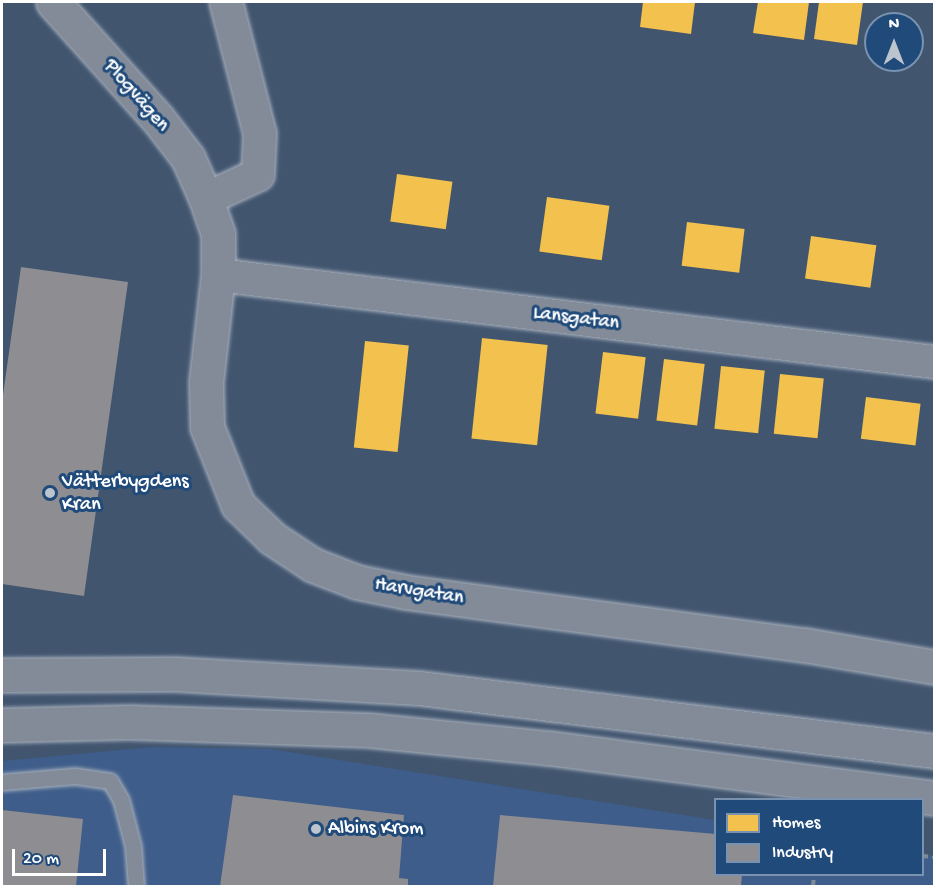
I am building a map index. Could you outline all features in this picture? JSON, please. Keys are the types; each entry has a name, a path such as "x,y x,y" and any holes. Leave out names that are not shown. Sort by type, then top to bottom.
{"main road":[{"name":"Plogvägen","path":"52,2 182,150 206,199"},
{"name":"Harvgatan","path":"206,199 218,234 218,275 206,382 207,427 221,469 238,505 272,538 313,565 357,582 406,592 805,645 934,667"},
{"path":"2,675 175,674 419,688 934,752"},
{"path":"2,725 129,722 368,730 584,752 934,798"}],"street":[{"path":"206,199 258,175 260,134 226,2"},
{"name":"Lansgatan","path":"218,275 934,362"}],"lane":[{"path":"2,782 75,776 110,782 121,800 132,846 136,886"}],"shaded area":[{"path":"154,747 270,749 714,820 714,876 924,876 924,854 934,856 934,886 2,886 2,761"}],"building: Homes":[{"path":"643,2 695,2 691,34 640,27"},
{"path":"758,2 809,2 804,40 753,33"},
{"path":"819,2 863,2 857,45 814,39"},
{"path":"397,174 452,182 446,229 390,222"},
{"path":"547,197 609,206 602,260 539,251"},
{"path":"687,222 745,229 739,273 682,266"},
{"path":"811,236 876,245 870,288 805,279"},
{"path":"482,338 548,345 537,445 471,438"},
{"path":"365,341 409,346 398,452 354,447"},
{"path":"603,352 646,357 638,419 595,414"},
{"path":"664,359 705,364 697,426 656,421"},
{"path":"721,366 765,371 758,433 714,429"},
{"path":"780,374 824,379 817,438 774,434"},
{"path":"866,397 921,404 915,445 861,439"}],"building: Industry":[{"name":"Vätterbygdens Kran","path":"21,267 128,282 84,596 2,584 2,402"},
{"name":"Albins Krom","path":"233,795 404,815 399,878 408,879 408,886 220,886"},
{"path":"2,810 83,819 76,886 2,886"},
{"path":"500,815 714,834 714,876 742,876 741,886 493,886"}],"place":[{"name":"Vätterbygdens Kran","path":"50,493"},
{"name":"Albins Krom","path":"316,829"}]}
